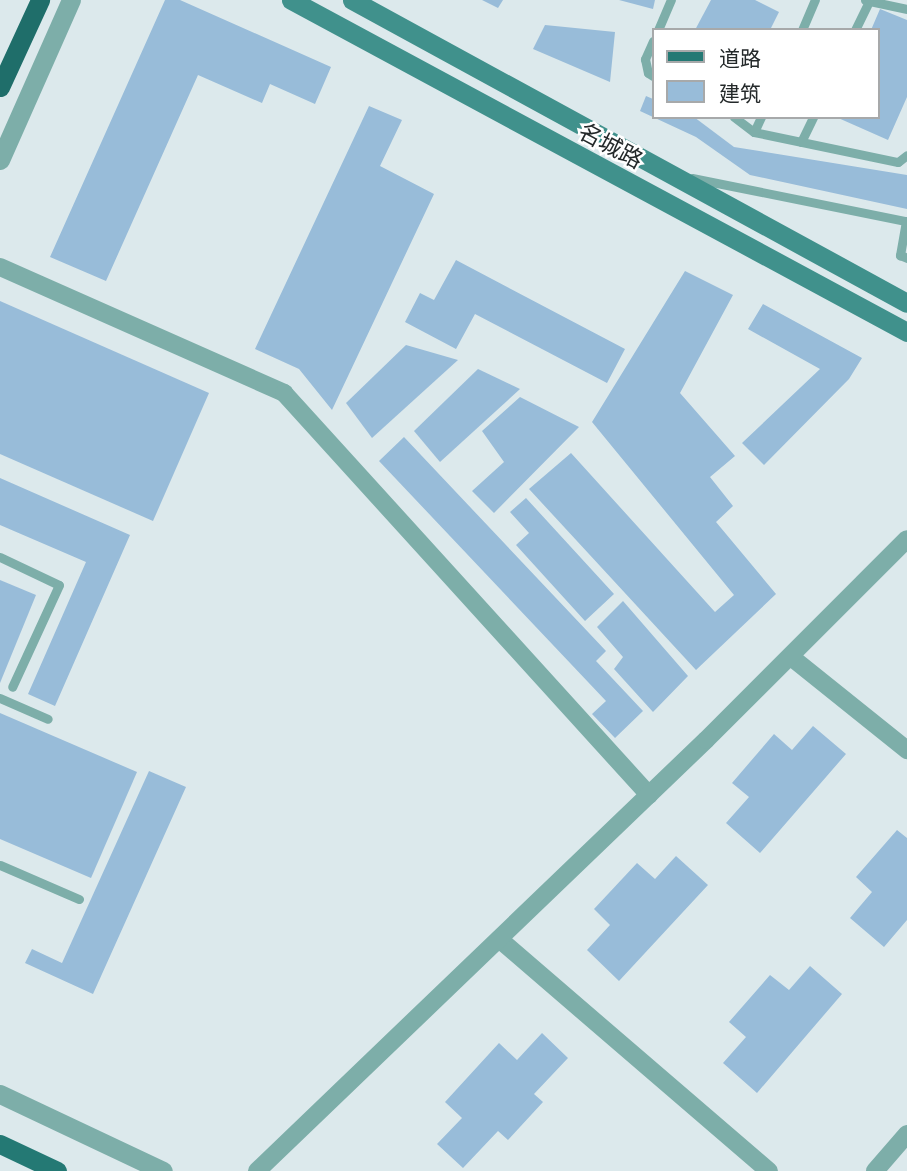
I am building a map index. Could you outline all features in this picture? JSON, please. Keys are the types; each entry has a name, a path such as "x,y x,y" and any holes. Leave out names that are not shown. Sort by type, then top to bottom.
{"highway":[{"path":"0,88 40,0"}],"main road":[{"name":"名城路","path":"291,0 907,332"},
{"name":"名城路","path":"352,0 907,303"},
{"path":"0,1144 57,1171"}],"street":[{"path":"0,160 71,0"},
{"path":"0,267 284,393 649,795"},
{"path":"257,1171 791,657 907,538"},
{"path":"791,657 907,750"},
{"path":"499,939 769,1171"},
{"path":"0,1094 163,1171"},
{"path":"875,1171 907,1134"}],"lane":[{"path":"659,28 671,0"},
{"path":"803,28 815,0"},
{"path":"856,28 867,0 907,9"},
{"path":"652,43 645,59 648,74 652,76"},
{"path":"737,119 754,132 801,142 898,162 907,155"},
{"path":"754,132 760,119"},
{"path":"801,142 812,119"},
{"path":"672,174 906,221 900,255 907,258"},
{"path":"0,557 59,585 12,687"},
{"path":"0,698 48,719"},
{"path":"0,864 79,899"}],"building":[{"path":"165,0 180,0 331,67 315,104 270,84 262,103 198,75 106,281 50,257"},
{"path":"482,0 503,0 498,8"},
{"path":"619,0 655,0 653,9"},
{"path":"711,0 755,0 779,12 771,28 696,28"},
{"path":"880,9 907,20 907,97 888,140 841,119 879,119 879,28 872,28"},
{"path":"545,25 615,32 610,82 533,49"},
{"path":"646,96 652,99 652,117 640,111"},
{"path":"369,106 402,120 380,166 434,194 332,410 299,369 255,349"},
{"path":"657,119 697,119 734,147 907,175 907,209 750,175 696,137"},
{"path":"456,260 625,349 607,383 475,314 456,349 405,322 420,293 434,300"},
{"path":"685,271 733,295 680,393 735,456 710,477 733,506 716,522 776,594 696,670 529,489 571,453 715,612 734,595 592,422"},
{"path":"0,301 209,393 153,521 0,454"},
{"path":"763,304 862,358 849,379 764,465 742,443 820,369 748,329"},
{"path":"406,345 458,360 372,438 346,403"},
{"path":"478,369 520,389 440,462 414,431"},
{"path":"520,397 579,427 494,513 472,491 504,462 482,431"},
{"path":"404,437 606,651 596,661 643,711 615,738 592,714 606,701 379,461"},
{"path":"0,478 130,535 55,706 28,694 86,562 0,525"},
{"path":"526,498 614,594 585,621 516,545 529,533 510,512"},
{"path":"0,580 36,595 0,683"},
{"path":"623,601 688,676 653,712 614,669 623,657 597,627"},
{"path":"0,713 137,772 91,878 0,839"},
{"path":"813,726 846,754 760,853 726,823 749,797 732,783 774,734 792,750"},
{"path":"149,771 186,787 93,994 25,963 32,949 62,963"},
{"path":"897,830 907,838 907,920 884,947 850,918 872,892 856,877"},
{"path":"676,856 708,885 619,981 587,950 610,925 594,909 637,863 655,879"},
{"path":"810,966 842,994 757,1093 723,1063 746,1037 729,1022 770,975 789,990"},
{"path":"542,1033 568,1058 534,1094 543,1102 508,1140 498,1131 463,1168 437,1144 462,1118 445,1102 499,1043 517,1060"}]}
